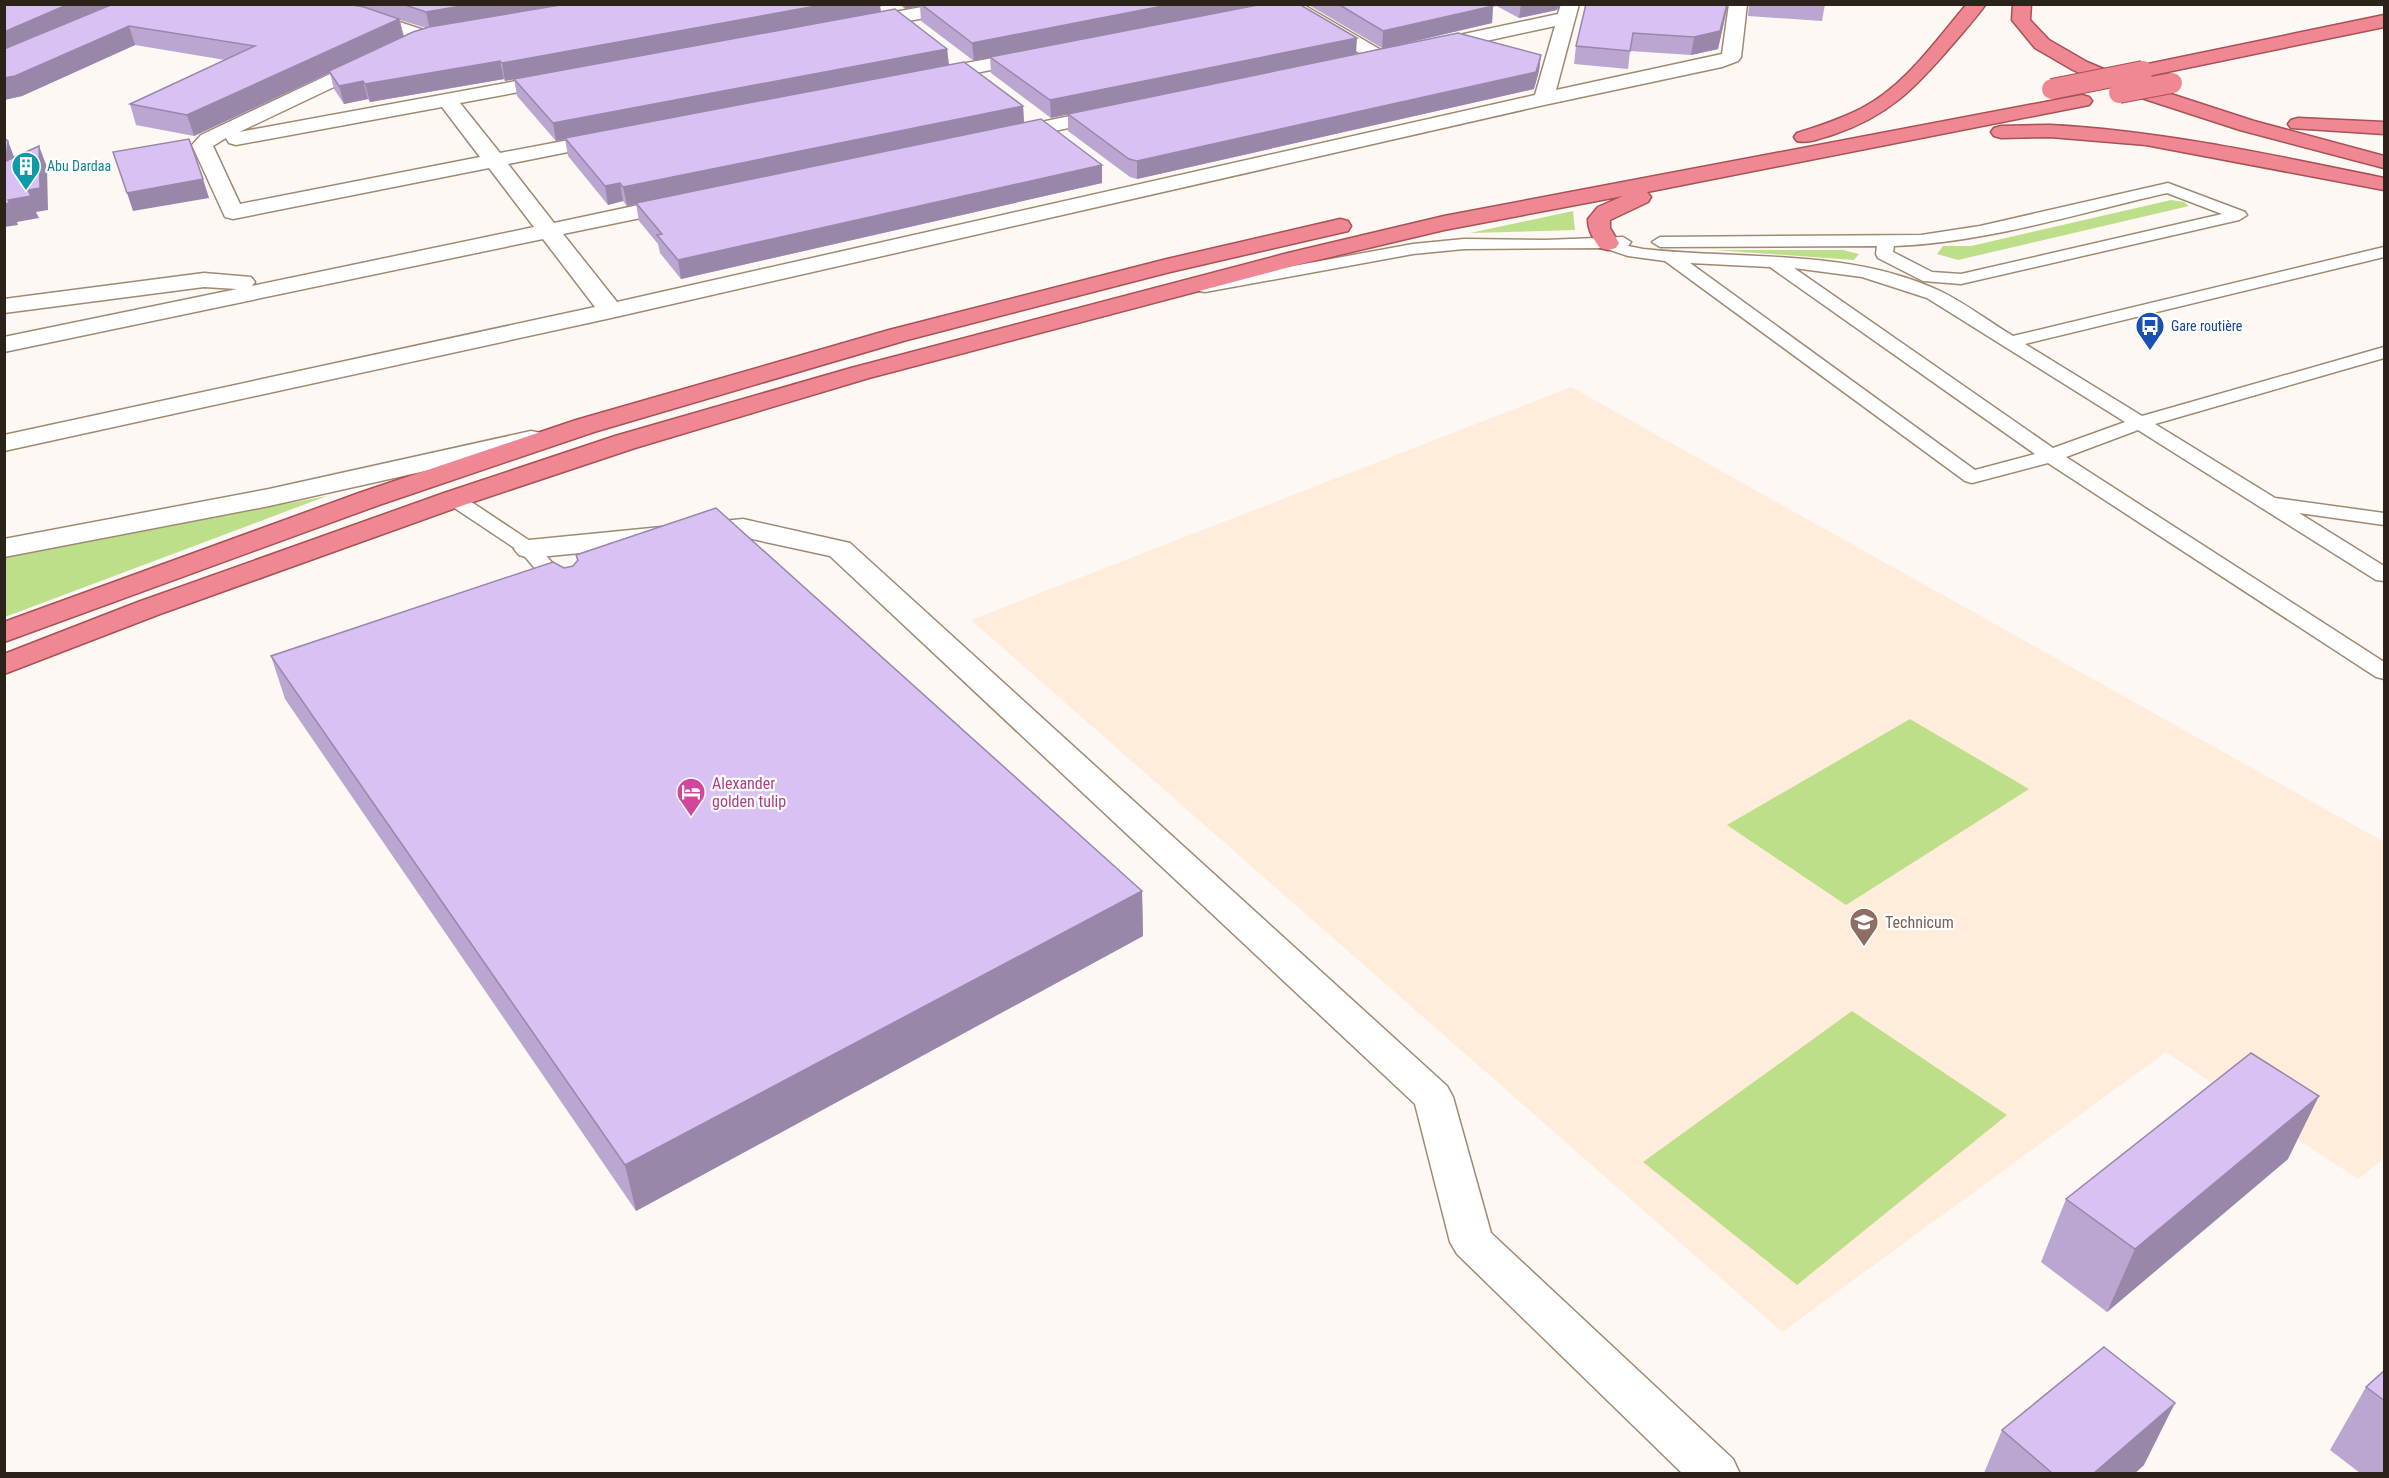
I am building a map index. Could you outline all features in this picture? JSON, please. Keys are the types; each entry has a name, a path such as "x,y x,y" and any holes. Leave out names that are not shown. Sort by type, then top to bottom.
{"highway":[{"path":"1791,141 1838,126 1870,112 1894,96 1923,67 1977,4"},
{"path":"2022,4 2020,21 2030,35 2073,64 2175,104 2385,162"},
{"path":"2040,11 2037,17 2037,29 2047,46"},
{"path":"4,633 324,515 585,426 898,335 1292,235 1791,141 2385,21"},
{"path":"4,665 149,608 454,499 741,406 1126,302 1444,223 1688,178 2340,49"},
{"path":"2213,114 2305,125 2385,128"},
{"path":"1870,141 2010,132 2116,135 2199,148 2385,184"},
{"path":"2327,146 2385,156"},
{"path":"1608,243 1599,228 1599,219 1606,212 1688,178"}],"street":[{"path":"884,4 917,30"},
{"path":"842,28 972,4"},
{"path":"4,443 611,311 1124,186 1722,61 1731,57 1738,4"},
{"path":"287,5 372,19 429,38"},
{"path":"1269,11 1290,6 1381,58"},
{"path":"1544,99 1569,11"},
{"path":"1346,65 1521,27 1569,11"},
{"path":"1497,17 1521,27"},
{"path":"202,145 207,139 393,52 429,38 452,34"},
{"path":"910,80 1049,53"},
{"path":"951,56 985,82"},
{"path":"202,145 575,77"},
{"path":"447,100 611,311"},
{"path":"987,140 1138,108"},
{"path":"202,145 233,212 634,134"},
{"path":"4,345 699,200"},
{"path":"4,306 204,280 222,279 284,286"},
{"path":"4,548 280,495 441,461 585,426"},
{"path":"529,549 743,528 840,549 1433,1097 1472,1242 1716,1473"}],"lane":[{"path":"1126,302 1413,249 1464,244 1921,240 1980,231 2168,188 2239,215 1931,286 1863,270 1669,256 1617,249 1608,243"},
{"path":"1887,241 1884,255 2009,342 2142,422 2385,575"},
{"path":"2009,342 2385,252"},
{"path":"1669,256 1972,477 2051,456 2142,422 2385,352"},
{"path":"1774,262 2051,456 2385,672"},
{"path":"454,499 529,549 574,600"},
{"path":"2269,503 2385,519"}],"shaded area":[{"name":"Technicum","path":"1571,387 2384,842 2384,1158 2358,1179 2166,1052 1782,1332 971,620"}],"green space":[{"path":"2171,200 2184,202 2189,206 1958,260 1937,254 1943,246 1971,246"},
{"path":"1573,211 1575,230 1470,233"},
{"path":"1714,250 1843,250 1859,254 1854,260"},
{"path":"327,496 5,617 5,557"},
{"path":"1910,719 2029,789 1846,905 1727,825"},
{"path":"1852,1011 2007,1115 1797,1285 1643,1162"}],"building":[{"path":"4,4 69,4 4,32"},
{"path":"113,4 347,4 364,7 399,19 187,115 130,104 255,46 129,26 15,76 4,78 4,49"},
{"path":"402,4 473,4 426,12"},
{"path":"566,4 827,4 502,63 500,61 365,84 363,81 339,86 329,71 413,32 429,27"},
{"path":"921,4 1173,4 972,43"},
{"path":"1263,4 1299,4 1357,38 1050,100 990,57"},
{"path":"1338,4 1490,4 1493,6 1383,31"},
{"path":"1586,4 1727,4 1720,31 1694,37 1633,33 1630,51 1576,46"},
{"path":"895,9 947,49 553,123 514,79"},
{"path":"1458,33 1541,55 1536,72 1137,161 1129,159 1068,114"},
{"path":"964,62 1023,106 623,187 620,183 605,186 565,138"},
{"path":"1041,119 1102,165 678,260 657,235 662,234 636,203"},
{"path":"4,138 8,141 6,161 39,146 40,188 28,190 31,196 8,200 10,203 4,204"},
{"path":"189,139 203,179 127,193 113,152"},
{"name":"Alexander golden tulip","path":"716,508 1142,891 625,1165 271,656 553,562 564,568 573,566 578,560 576,555"},
{"path":"2251,1053 2319,1096 2135,1249 2066,1199"},
{"path":"2104,1347 2175,1403 2094,1473 2052,1473 2002,1430"},
{"path":"2385,1370 2385,1401 2366,1387"}],"place":[{"name":"Abu Dardaa","path":"26,192"},
{"name":"Gare routière","path":"2150,352"},
{"name":"Alexander golden tulip","path":"691,818"},
{"name":"Technicum","path":"1864,948"}]}
